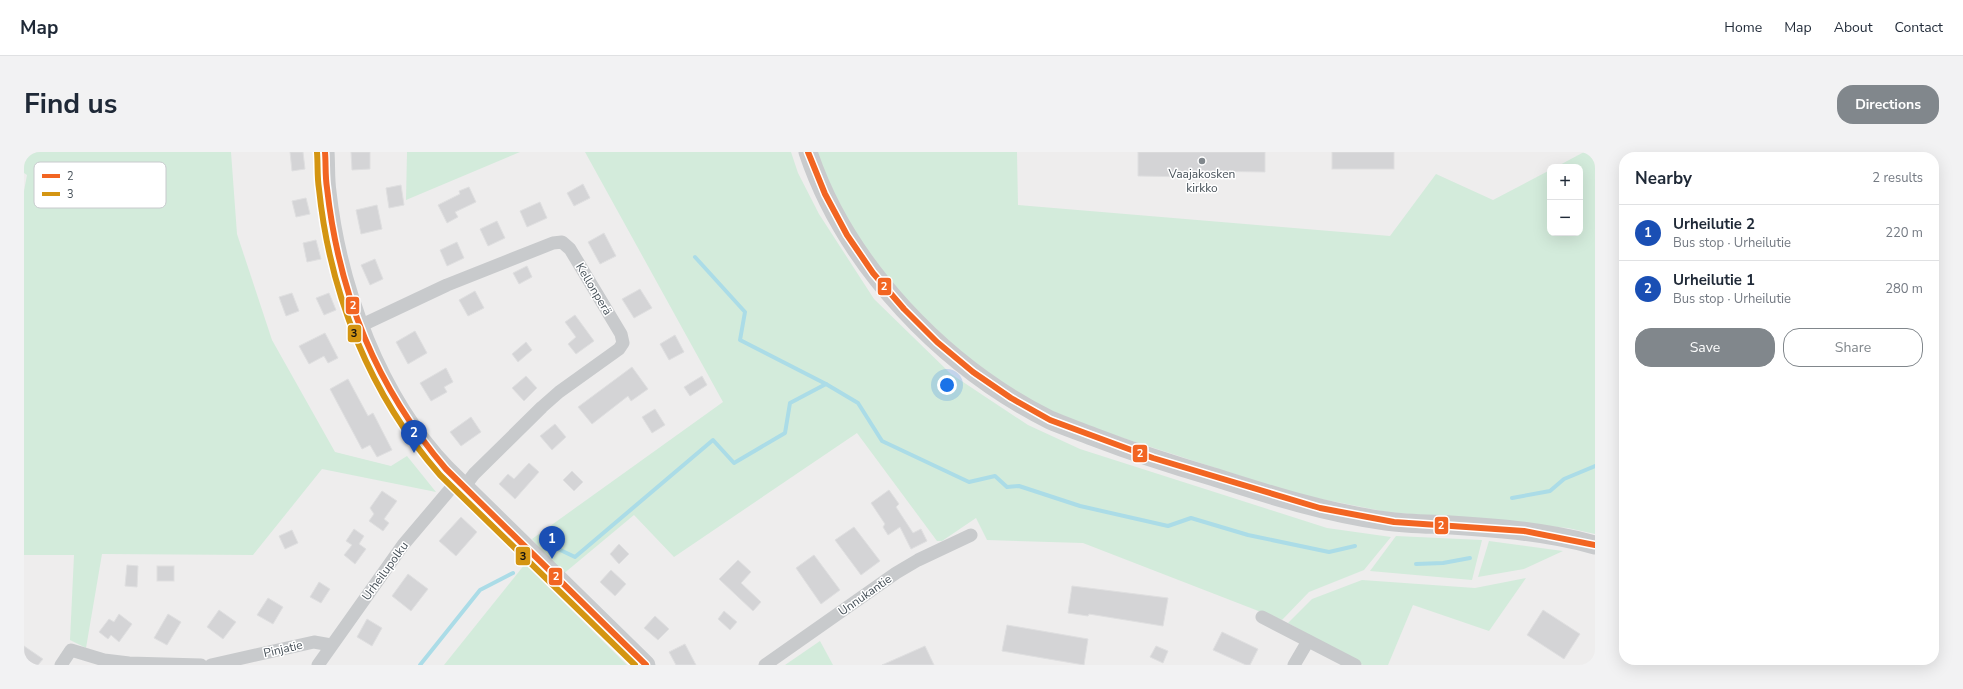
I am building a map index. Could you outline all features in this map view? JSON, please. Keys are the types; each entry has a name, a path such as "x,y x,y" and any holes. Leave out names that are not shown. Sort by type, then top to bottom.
{"main road":[{"path":"325,152 326,191 334,238 345,280 360,326 383,378 404,416 426,448 646,665"},
{"path":"808,152 831,206 859,252 890,292 920,326 959,363 999,392 1052,420 1176,466 1293,501 1386,521 1501,529 1568,537 1595,545"}],"street":[{"name":"Kellonperä","path":"360,326 447,285 553,243 562,242 570,249 621,334 623,343 620,349 559,392 474,474 461,484"},
{"name":"Urheilupolku","path":"318,665 331,644 403,545 461,484"},
{"name":"Unnukantie","path":"765,665 896,573 918,560 971,535"},
{"path":"1262,617 1355,665"},
{"path":"1294,665 1308,641"},
{"name":"Pinjatie","path":"211,665 314,642 331,644"},
{"path":"61,665 71,650 104,660 129,663 201,665"}],"green space":[{"path":"24,152 231,152 237,234 272,340 335,452 391,466 407,456 436,492 322,469 253,555 102,554 86,648 70,640 74,555 24,555 24,191 27,175 24,173"},
{"path":"407,152 520,152 406,200"},
{"path":"585,152 791,152 798,173 819,214 874,299 951,374 1028,425 1080,449 1327,528 1391,537 1364,570 1309,592 1282,620 1083,543 987,540 976,518 942,541 937,541 857,433 674,557 634,515 562,575 532,539 723,402"},
{"path":"815,152 1017,152 1018,205 1390,236 1436,174 1493,200 1547,172 1547,236 1583,236 1583,164 1562,164 1584,152 1595,152 1595,534 1568,528 1387,512 1296,494 1055,416 1004,388 926,323 864,248 837,203"},
{"path":"1396,536 1482,540 1472,580 1370,571"},
{"path":"1489,541 1563,551 1524,569 1478,577"},
{"path":"525,564 627,665 444,665"},
{"path":"1526,578 1489,631 1413,605 1388,665 1363,665 1288,623 1312,599 1362,580 1475,588"},
{"path":"820,641 833,665 785,665"}],"building":[{"path":"290,152 303,152 305,169 292,171"},
{"path":"351,152 370,152 370,169 352,170"},
{"name":"Vaajakosken kirkko","path":"1138,152 1265,152 1265,172 1192,171 1192,177 1138,176"},
{"path":"1332,152 1394,152 1394,169 1332,169"},
{"path":"583,184 590,198 574,206 567,193"},
{"path":"401,185 404,205 389,208 386,188"},
{"path":"469,187 476,202 455,212 458,217 447,223 438,205 460,194 459,191"},
{"path":"306,198 310,214 296,217 292,201"},
{"path":"540,202 547,218 527,227 520,211"},
{"path":"377,205 382,229 361,234 356,210"},
{"path":"497,221 505,238 488,246 480,229"},
{"path":"604,233 616,256 600,264 588,242"},
{"path":"316,240 321,259 307,262 303,243"},
{"path":"457,242 464,258 447,266 440,250"},
{"path":"375,259 383,279 370,285 361,265"},
{"path":"527,266 532,277 519,284 513,273"},
{"path":"640,289 652,308 634,318 622,299"},
{"path":"475,291 484,308 468,316 459,300"},
{"path":"292,293 299,311 286,316 279,297"},
{"path":"329,293 336,310 324,315 316,298"},
{"path":"575,315 594,341 576,354 568,344 576,337 565,322"},
{"path":"415,331 427,353 408,364 396,342"},
{"path":"325,333 338,358 328,363 324,356 309,364 299,346"},
{"path":"675,335 684,352 669,360 660,344"},
{"path":"526,342 532,350 518,362 512,354"},
{"path":"632,367 648,389 631,401 628,396 592,424 578,407"},
{"path":"446,368 453,382 444,387 447,392 431,401 420,383"},
{"path":"526,376 537,388 524,401 512,388"},
{"path":"702,376 707,385 690,396 684,387"},
{"path":"348,379 368,416 373,413 392,450 377,457 370,445 362,449 330,389"},
{"path":"655,409 665,425 652,433 642,417"},
{"path":"471,417 481,432 461,446 450,432"},
{"path":"555,424 566,437 552,450 540,436"},
{"path":"529,463 539,472 515,499 499,484 508,474 514,479"},
{"path":"572,471 583,482 574,491 563,480"},
{"path":"889,490 899,504 896,507 913,533 921,529 927,541 911,549 900,527 888,535 883,527 885,524 871,503"},
{"path":"382,491 397,501 384,519 389,523 383,531 369,521 374,514 370,508"},
{"path":"461,517 477,532 456,556 439,541"},
{"path":"854,527 880,561 861,575 835,540"},
{"path":"354,529 364,536 359,544 366,549 355,564 344,555 352,545 346,541"},
{"path":"292,530 298,543 285,549 279,536"},
{"path":"619,544 629,554 619,564 610,554"},
{"path":"814,555 840,590 821,604 796,568"},
{"path":"738,560 751,572 741,583 761,602 753,611 719,579"},
{"path":"127,565 138,566 137,587 125,586"},
{"path":"157,566 174,566 174,581 157,581"},
{"path":"611,570 626,584 615,596 600,582"},
{"path":"408,574 428,589 411,611 392,596"},
{"path":"319,582 330,589 321,603 310,597"},
{"path":"1072,586 1168,598 1163,626 1089,614 1088,616 1068,613"},
{"path":"268,598 283,607 273,624 257,615"},
{"path":"219,610 236,622 223,639 207,627"},
{"path":"1543,610 1580,634 1564,659 1527,635"},
{"path":"724,611 737,622 730,630 718,619"},
{"path":"119,614 132,624 119,642 111,635 108,639 99,632 109,619 114,622"},
{"path":"168,614 181,622 167,645 154,638"},
{"path":"655,616 669,629 658,640 644,628"},
{"path":"367,619 382,628 372,646 357,637"},
{"path":"1007,625 1088,639 1084,665 1002,651"},
{"path":"1222,632 1258,649 1250,665 1246,665 1213,650"},
{"path":"685,644 696,665 676,665 669,652"},
{"path":"24,646 43,659 38,665 24,665"},
{"path":"925,646 934,665 882,665"},
{"path":"1156,646 1168,651 1163,663 1150,657"}],"waterway":[{"path":"695,257 745,312 740,340 826,384"},
{"path":"554,547 575,557 713,440 734,463 785,433 790,403 826,384 858,403 882,441 969,482 995,476 1007,487 1019,486 1080,506 1168,526 1191,518 1248,535 1329,552 1355,546"},
{"path":"1512,498 1550,491 1564,479 1595,466"},
{"path":"1416,564 1443,563 1470,558"},
{"path":"420,665 480,590 513,573"}],"transit line":[{"name":"3","path":"317,152 318,184 324,228 344,305 357,342 393,411 415,444 440,475 635,665"},
{"name":"2","path":"325,152 326,184 333,227 341,266 351,302 365,338 381,372 400,406 421,438 446,469 646,665"},
{"name":"2","path":"808,152 825,194 847,235 873,273 904,309 937,342 973,372 1011,398 1050,420 1153,458 1320,508 1394,522 1524,531 1595,545"}],"place":[{"name":"Vaajakosken kirkko","path":"1202,161"},
{"name":"Urheilutie 1","path":"414,453"},
{"name":"Urheilutie 2","path":"552,559"}]}
